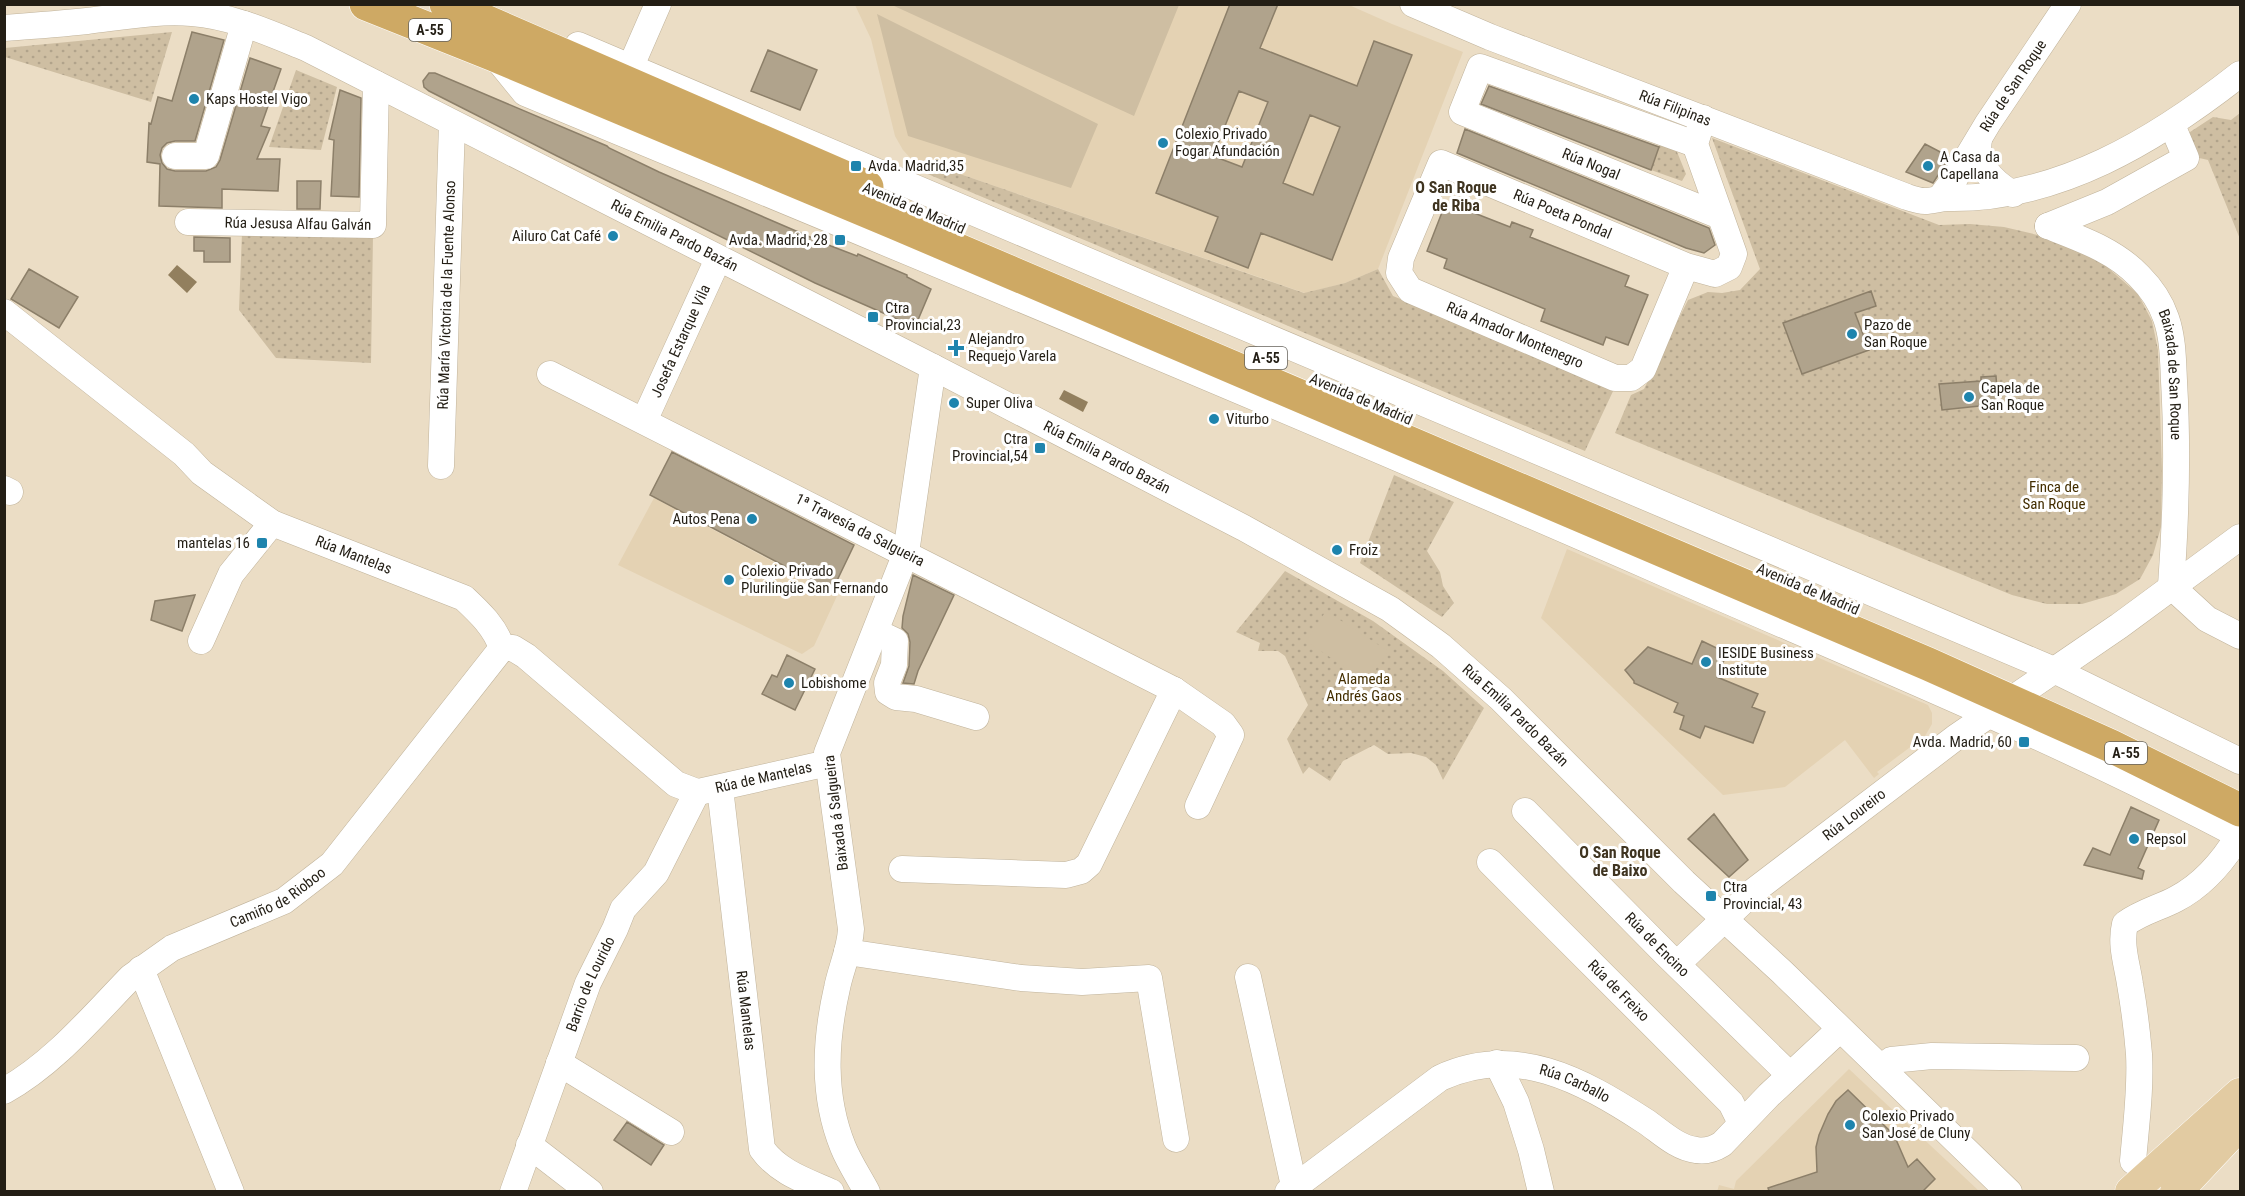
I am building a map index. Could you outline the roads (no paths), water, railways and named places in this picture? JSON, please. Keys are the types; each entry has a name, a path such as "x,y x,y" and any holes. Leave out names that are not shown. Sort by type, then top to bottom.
{"highway":[{"name":"Avenida de Madrid","path":"366,4 498,42 926,237 2021,692 2240,827"},
{"name":"Avenida de Madrid","path":"446,4 498,42"},
{"name":"Avenida de Madrid","path":"2021,692 2069,702 2241,786"}],"main road":[{"path":"2131,1191 2241,1094"},
{"path":"2176,1191 2241,1124"}],"street":[{"path":"631,66 658,4"},
{"name":"Rúa Filipinas","path":"1413,4 1490,38 1924,202 1940,198 1976,198 2013,194 2089,168 2125,151 2172,124 2241,74"},
{"name":"Rúa de San Roque","path":"1940,198 2068,4"},
{"name":"Rúa Emilia Pardo Bazán","path":"4,28 162,12 193,13 244,24 306,48 933,367 1244,528 1390,609 1441,646 1501,699 1675,873 1782,972 2009,1191"},
{"path":"175,156 206,156 244,24"},
{"name":"Avenida de Madrid","path":"498,42 550,33 1947,626 2021,692"},
{"name":"Rúa Nogal","path":"1695,144 1480,67 1462,112 1720,216"},
{"name":"Rúa Jesusa Alfau Galván","path":"188,222 373,225 376,84"},
{"path":"1695,144 1703,118"},
{"name":"Rúa María Victoria de la Fuente Alonso","path":"441,466 452,124"},
{"path":"2089,168 2107,202 2186,158 2172,124"},
{"path":"1979,139 1979,156 1985,170 1993,180 2013,194"},
{"name":"Rúa Poeta Pondal","path":"1441,163 1686,266 1715,274 1729,267 1734,254 1695,144"},
{"name":"Rúa Amador Montenegro","path":"1441,163 1401,258 1400,273 1410,290 1615,378 1631,378 1643,369 1686,266"},
{"name":"Baixada de San Roque","path":"2107,202 2048,225 2095,245 2127,265 2141,277 2155,296 2166,317 2171,338 2175,407 2175,511 2171,586"},
{"name":"Josefa Estarque Vila","path":"644,421 718,259"},
{"name":"Rúa Mantelas","path":"4,312 184,454 202,473 272,523 464,598 498,635 502,648"},
{"name":"Baixada á Salgueira","path":"867,1191 843,1148 828,1091 828,1033 851,929 827,753 906,553 933,367"},
{"name":"1ª Travesía da Salgueira","path":"550,374 1172,689 1223,724 1231,735 1198,806"},
{"path":"201,641 231,574 272,523"},
{"name":"Rúa Loureiro","path":"1677,964 1755,890 1954,738 2119,626 2241,537"},
{"path":"2171,586 2207,619 2241,636"},
{"path":"876,632 895,641 894,665 887,683 888,692 896,697 916,699 975,717"},
{"path":"502,648 513,648 526,656 676,784 708,790"},
{"name":"Camiño de Rioboo","path":"4,1092 30,1077 141,969 172,948 284,901 332,864 502,648"},
{"path":"902,869 1066,875 1082,871 1089,864 1172,689"},
{"path":"2021,692 2241,761"},
{"name":"Rúa de Mantelas","path":"708,790 828,763"},
{"name":"Rúa Mantelas","path":"708,790 762,1149 771,1161 831,1191"},
{"name":"Barrio de Lourido","path":"513,1191 588,983 623,909 656,873 681,828 708,790"},
{"name":"Rúa de Encino","path":"1525,811 1790,1075"},
{"path":"2133,1161 2139,1098 2139,1056 2132,993 2123,951 2125,924 2177,898 2196,884 2223,860 2240,827"},
{"name":"Rúa de Freixo","path":"1490,862 1731,1103 1741,1124"},
{"path":"847,952 1021,978 1082,982 1149,978 1176,1139"},
{"path":"141,969 231,1191"},
{"path":"1248,977 1291,1189"},
{"name":"Rúa Carballo","path":"1291,1189 1440,1078 1469,1067 1497,1063 1533,1067 1579,1083 1618,1104 1689,1149 1705,1151 1714,1149 1722,1144 1790,1075 1840,1029"},
{"path":"1882,1069 1891,1060 1932,1056 2076,1058"},
{"path":"559,1062 671,1132"},
{"path":"1497,1063 1516,1102 1541,1191"},
{"path":"529,1145 590,1191"}],"place":[{"name":"Kaps Hostel Vigo","path":"194,99"},
{"name":"Colexio Privado Fogar Afundación","path":"1163,143"},
{"name":"Avda. Madrid,35","path":"856,166"},
{"name":"A Casa da Capellana","path":"1928,166"},
{"name":"Ailuro Cat Café","path":"613,236"},
{"name":"Avda. Madrid, 28","path":"840,240"},
{"name":"Ctra Provincial,23","path":"873,317"},
{"name":"Pazo de San Roque","path":"1852,334"},
{"name":"Alejandro Requejo Varela","path":"956,348"},
{"name":"Capela de San Roque","path":"1969,397"},
{"name":"Super Oliva","path":"954,403"},
{"name":"Viturbo","path":"1214,419"},
{"name":"Ctra Provincial,54","path":"1040,448"},
{"name":"Autos Pena","path":"752,519"},
{"name":"mantelas 16","path":"262,543"},
{"name":"Froiz","path":"1337,550"},
{"name":"Colexio Privado Plurilingüe San Fernando","path":"729,580"},
{"name":"IESIDE Business Institute","path":"1706,662"},
{"name":"Lobishome","path":"789,683"},
{"name":"Avda. Madrid, 60","path":"2024,742"},
{"name":"Repsol","path":"2134,839"},
{"name":"Ctra Provincial, 43","path":"1711,896"},
{"name":"Colexio Privado San José de Cluny","path":"1850,1125"}],"district":[{"name":"O San Roque de Riba","path":"1456,196"},
{"name":"O San Roque de Baixo","path":"1620,861"}],"park label":[{"name":"Finca de San Roque","path":"2054,496"},
{"name":"Alameda Andrés Gaos","path":"1364,688"}]}
